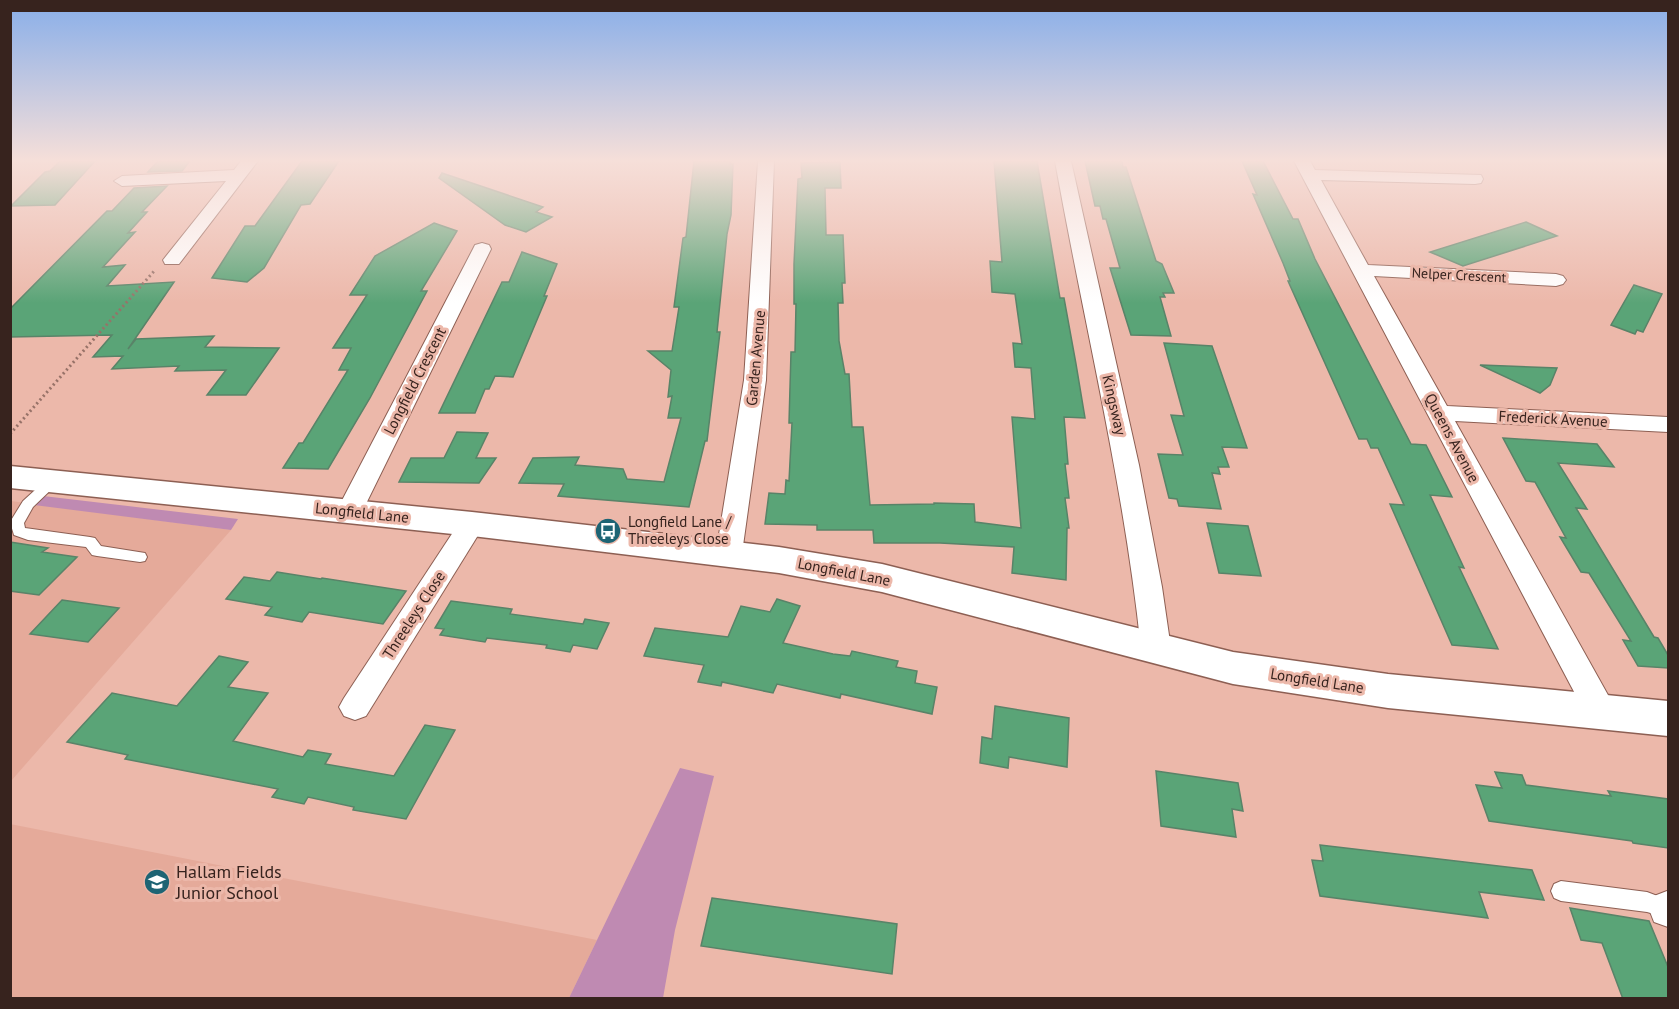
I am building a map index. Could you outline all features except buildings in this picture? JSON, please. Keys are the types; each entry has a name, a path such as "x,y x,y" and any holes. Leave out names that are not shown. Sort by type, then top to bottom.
{"street":[{"path":"170,259 212,208"},
{"name":"Garden Avenue","path":"729,554 755,380 764,208"},
{"name":"Kingsway","path":"1073,208 1124,450 1148,585 1156,650"},
{"name":"Queens Avenue","path":"1327,208 1602,714"},
{"path":"170,259 203,249"},
{"name":"Longfield Crescent","path":"349,512 482,249"},
{"name":"Nelper Crescent","path":"1362,270 1556,280"},
{"name":"Frederick Avenue","path":"1438,413 1668,424"},
{"name":"Longfield Lane","path":"10,477 51,483 472,524 729,554 882,578 1233,668 1363,688 1668,719"},
{"name":"Threeleys Close","path":"355,707 472,524"}],"lane":[{"path":"51,483 28,504 17,523 19,531 28,535 90,542 97,551 140,557"},
{"path":"1561,891 1647,902 1668,909"}],"path":[{"path":"10,434 170,259"}],"shaded area":[{"path":"43,496 238,519 231,530 34,505"},
{"path":"11,501 231,530 11,781"},
{"path":"680,768 714,776 675,930 663,998 569,998"},
{"name":"Hallam Fields Junior School","path":"10,824 597,940 569,998 11,998"}],"place":[{"name":"Longfield Lane / Threeleys Close","path":"608,531"},
{"name":"Hallam Fields Junior School","path":"157,882"}]}
